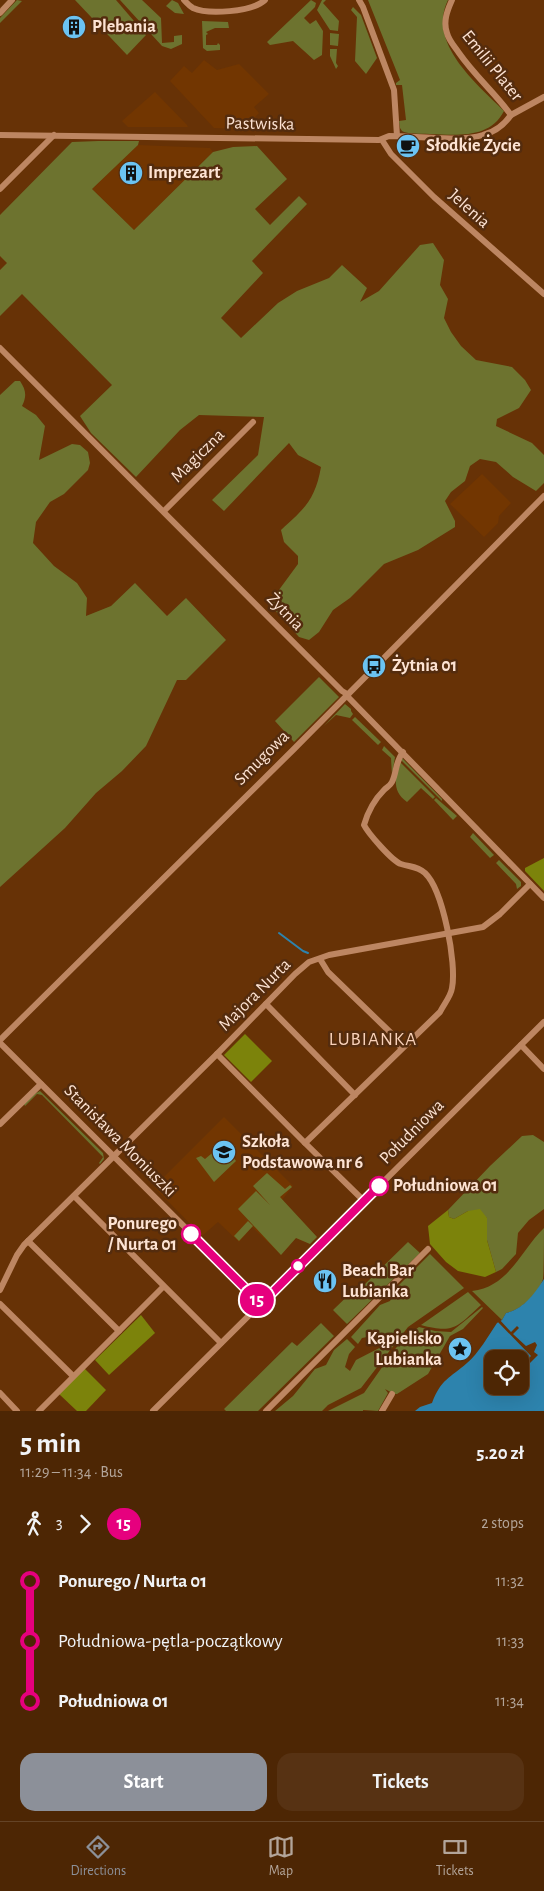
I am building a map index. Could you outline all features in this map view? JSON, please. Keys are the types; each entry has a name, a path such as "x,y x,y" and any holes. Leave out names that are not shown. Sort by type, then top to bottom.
{"street":[{"path":"0,13 12,0"},
{"path":"184,0 191,7 199,10 238,11 250,9 265,0"},
{"path":"359,0 394,90 397,136"},
{"name":"Emilii Plater","path":"452,0 446,13 447,34 479,80 511,115 544,97"},
{"name":"Pastwiska","path":"0,135 54,134 195,139 382,140 386,137 397,136 474,137 496,130 511,115"},
{"path":"0,188 54,134"},
{"name":"Jelenia","path":"382,140 391,154 434,197 544,294"},
{"name":"Żytnia","path":"0,348 332,682 348,694 349,698 544,898"},
{"name":"Magiczna","path":"164,511 253,422"},
{"name":"Smugowa","path":"0,1041 544,496"},
{"path":"305,1143 440,1012 449,996 453,979 448,934 442,903 435,886 425,873 411,865 398,862 374,839 364,824 369,809 390,785 394,776 396,762 403,752"},
{"name":"Majora Nurta","path":"0,1290 17,1256 28,1241 309,962 378,946 483,927 500,914 530,884"},
{"path":"320,959 328,972 390,1032 402,1048"},
{"path":"266,1004 355,1095"},
{"name":"Południowa","path":"153,1411 544,1022"},
{"name":"Stanisława Moniuszki","path":"0,1041 261,1304"},
{"path":"521,1046 544,1069"},
{"path":"217,1054 364,1201"},
{"path":"0,1124 41,1084"},
{"path":"74,1196 221,1343"},
{"path":"28,1241 119,1331"},
{"path":"266,1411 428,1249"},
{"path":"39,1411 164,1287"},
{"path":"0,1304 73,1376"},
{"path":"0,1393 18,1411"},
{"path":"383,1411 392,1395"}],"shaded area":[{"path":"204,60 217,70 239,64 269,94 254,107 259,113 243,129 214,128 170,81 184,66 192,73"},
{"path":"155,92 188,127 128,127 122,121"},
{"path":"138,145 210,148 213,152 134,230 92,189"},
{"path":"482,474 511,503 499,516 498,523 484,537 450,504"},
{"path":"544,858 544,891 525,871 525,868"},
{"path":"245,1034 272,1061 251,1082 224,1055"},
{"name":"Szkoła Podstawowa nr 6","path":"224,1117 293,1186 282,1200 317,1237 310,1244 296,1238 281,1255 252,1227 239,1242 218,1222 202,1236 154,1187"},
{"path":"480,1209 487,1218 487,1240 496,1272 485,1277 458,1271 446,1262 430,1244 428,1226 448,1210 449,1217 454,1219 468,1211"},
{"path":"141,1315 155,1333 109,1375 95,1360"},
{"path":"84,1368 106,1390 86,1411 77,1411 59,1394"}],"green space":[{"path":"17,0 22,1 0,23 0,18"},
{"path":"75,0 116,0 146,35 127,55"},
{"path":"120,0 142,0 161,18 162,43 174,42 174,36 182,35 182,44 171,49 162,46"},
{"path":"172,0 178,3 184,14 175,13 166,6"},
{"path":"311,0 316,3 315,7 304,18 310,24 316,20 323,31 322,55 314,60 293,41 270,45 267,42"},
{"path":"322,0 326,0 323,3 339,21 338,31 330,30 317,10"},
{"path":"368,0 448,0 443,16 444,32 449,47 468,75 504,111 498,120 482,131 462,135 416,134 402,131 399,121 406,120 402,85 396,85 400,80"},
{"path":"353,7 361,15 377,58 366,74 355,61 357,17 351,10"},
{"path":"202,21 228,22 229,28 215,28 206,32 208,34 206,35 206,45 217,45 218,43 220,50 207,51 203,48"},
{"path":"330,33 339,34 338,46 330,45"},
{"path":"330,49 337,49 336,63 338,66 336,69 330,56"},
{"path":"139,141 138,145 92,189 134,230 213,152 233,147 257,146 287,179 255,209 270,225 299,196 307,204 252,261 263,273 221,318 241,338 278,303 297,291 329,278 342,265 367,288 360,302 379,291 420,245 433,243 444,260 440,285 448,299 444,318 451,332 461,346 476,360 512,367 525,380 531,390 519,408 497,419 496,426 532,443 544,455 544,483 536,491 513,477 496,462 480,459 470,466 465,481 451,492 445,501 455,521 455,527 418,550 384,564 350,598 333,610 319,632 309,640 299,637 272,607 273,598 298,564 298,556 284,542 281,530 308,503 316,488 321,467 298,455 289,443 224,511 212,500 258,455 264,417 199,415 180,430 136,477 91,433 80,416 112,385 22,294 0,316 0,270 7,263 0,256 0,215 72,142"},
{"path":"15,381 20,381 25,390 25,399 22,406 36,415 45,426 39,460 72,444 80,445 88,452 90,463 88,470 64,494 50,502 36,522 33,543 54,566 77,583 87,598 86,616 111,606 135,583 167,616 186,598 226,640 186,680 177,680 146,746 122,771 96,793 65,828 0,887 0,395"},
{"path":"319,677 339,697 294,742 275,721"},
{"path":"345,704 351,709 353,714 350,718 336,715 324,726"},
{"path":"355,717 381,742 378,745 352,720"},
{"path":"384,746 395,757 392,775 391,758 382,750"},
{"path":"402,758 442,799 442,801 400,759"},
{"path":"399,761 435,797 433,799 421,788 407,802 402,797 396,783"},
{"path":"436,798 457,816 453,820 434,800"},
{"path":"473,833 494,855 490,858 470,837"},
{"path":"499,860 521,882 521,886 517,889 516,884 496,863"},
{"path":"40,1091 103,1153 104,1159 100,1164 103,1157 42,1095 37,1094 25,1106 24,1104"},
{"path":"533,1135 544,1142 544,1209 529,1220 518,1233 516,1254 502,1269 496,1272 487,1240 487,1218 468,1211 454,1219 449,1217 448,1210 522,1136"},
{"path":"223,1144 236,1161 214,1182 196,1158 201,1156 205,1159"},
{"path":"267,1173 285,1189 290,1185 292,1187 280,1197 317,1237 310,1244 296,1238 281,1255 238,1209 256,1191 270,1205 253,1186"},
{"path":"248,1221 253,1226 239,1241 234,1236"},
{"path":"544,1228 543,1279 541,1285 523,1305 506,1313 502,1320 472,1291 496,1283 513,1266"},
{"path":"408,1242 420,1253 347,1324 333,1310 359,1285 364,1285"},
{"path":"430,1254 464,1288 408,1327 361,1388 328,1405 322,1411 275,1411 293,1396 315,1369 326,1365 334,1350 347,1339 355,1347 349,1354 345,1367 350,1371 356,1360 389,1343 377,1335 362,1338 358,1344 351,1337 380,1305 390,1301 397,1287"},
{"path":"468,1292 481,1305 466,1319 454,1327 441,1329 421,1325"},
{"path":"482,1307 463,1329 450,1336 428,1374 397,1394 385,1389 388,1393 378,1411 328,1411 364,1393 404,1338 419,1327 451,1332"},
{"path":"321,1323 334,1336 258,1411 226,1411 224,1409 292,1342 297,1346"}],"water":[{"path":"544,1279 544,1411 415,1411 432,1403 443,1384 475,1355 506,1313 524,1304"}],"pier":[{"path":"499,1319 511,1332 517,1326 519,1328 513,1334 526,1346 535,1342 537,1345 534,1352 538,1355 529,1364 531,1356 529,1350 525,1350 496,1320"}],"waterway":[{"path":"279,933 308,953"}],"bus line":[{"name":"15","path":"191,1234 261,1304 379,1186"}],"place":[{"name":"Plebania","path":"74,27"},
{"name":"Słodkie Życie","path":"408,146"},
{"name":"Imprezart","path":"131,173"},
{"name":"Żytnia 01","path":"374,666"},
{"name":"Szkoła Podstawowa nr 6","path":"224,1152"},
{"name":"Południowa 01","path":"379,1186"},
{"name":"Ponurego / Nurta 01","path":"191,1234"},
{"name":"Beach Bar Lubianka","path":"325,1281"},
{"name":"Kąpielisko Lubianka","path":"460,1349"}],"district":[{"name":"LUBIANKA","path":"373,1039"}]}
